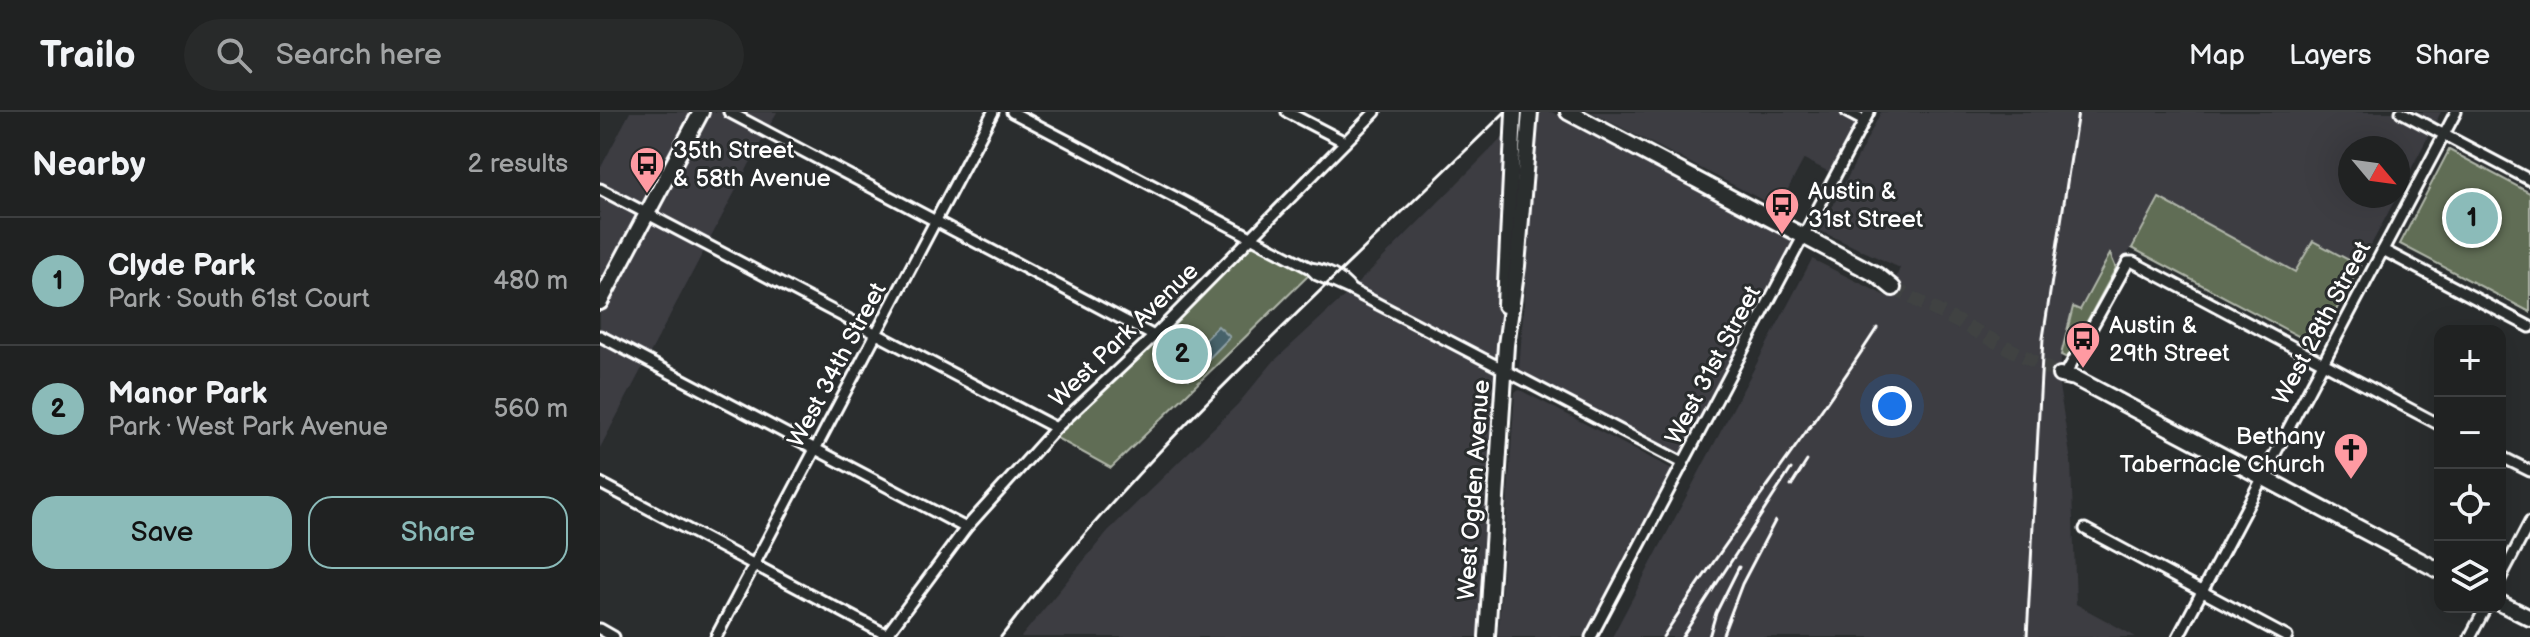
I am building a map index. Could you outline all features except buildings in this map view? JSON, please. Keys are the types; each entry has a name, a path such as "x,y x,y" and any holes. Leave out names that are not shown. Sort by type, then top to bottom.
{"street":[{"path":"600,302 701,112"},
{"path":"729,112 1154,336"},
{"name":"West 34th Street","path":"716,637 993,112"},
{"path":"1012,112 1310,268 1321,269 1346,282 1351,290 1683,463"},
{"path":"1287,112 1345,142"},
{"name":"West Park Avenue","path":"886,636 966,528 1056,428 1154,336 1375,112"},
{"name":"West Ogden Avenue","path":"1506,345 1504,269 1514,112"},
{"name":"West Ogden Avenue","path":"1487,637 1506,345 1517,266 1530,112"},
{"path":"1568,112 1895,284"},
{"path":"1847,112 1867,117"},
{"path":"2401,112 2530,180"},
{"name":"West 28th Street","path":"2178,637 2456,112"},
{"name":"West 31st Street","path":"1591,637 1867,117"},
{"path":"600,189 1056,428"},
{"path":"2383,250 2530,327"},
{"path":"2434,422 2133,262 2128,262 2066,372 2434,568"},
{"path":"600,336 966,528"},
{"path":"2506,459 2530,471"},
{"path":"600,483 886,636"},
{"path":"2506,568 2530,522"},
{"path":"2085,529 2287,637"},
{"path":"2506,606 2530,618"},
{"path":"2470,637 2483,613"},
{"path":"600,629 614,637"}],"shaded area":[{"path":"630,112 777,112 600,448 600,169"},
{"path":"1538,112 1552,112 1793,241 1680,454 1519,370"},
{"path":"1591,112 1861,112 1829,172 1804,159 1778,208"},
{"path":"1881,112 2441,112 2410,171 2410,136 2338,136 2338,208 2391,208 2360,266 2313,241 2296,272 2159,198 2132,248 2116,268 2110,255 2079,310 2073,307 2062,347 2059,386 2071,461 2076,604 2136,637 1612,637 1812,259 1888,297 1900,268 1820,231"},
{"path":"1510,130 1504,367 1353,288"},
{"path":"1350,291 1502,371 1485,637 1021,637 1108,531 1237,405 1274,361"},
{"path":"1520,390 1672,469 1583,637 1498,637 1515,392"}],"green space":[{"path":"2449,150 2530,193 2530,312 2400,244"},
{"path":"2159,198 2295,272 2313,241 2360,266 2317,346 2132,248"},
{"path":"1252,242 1311,273 1111,468 1053,436"},
{"path":"2110,254 2116,268 2067,358 2061,355 2073,307 2080,310"}],"water":[{"path":"1218,326 1230,337 1189,379 1177,367 1191,352 1181,342 1193,329 1204,340"}],"tunnel":[{"path":"1893,288 2060,375"}],"railway":[{"path":"1001,637 1117,497 1179,431 1505,112"},
{"path":"2027,637 2043,338 2078,112"},
{"path":"1663,637 1877,328"},
{"path":"1791,486 1807,461"},
{"path":"1682,637 1791,469"},
{"path":"1722,637 1742,584 1775,521"},
{"path":"1709,637 1716,613 1739,567"}],"place":[{"name":"35th Street & 58th Avenue","path":"647,195"},
{"name":"Clyde Park","path":"2472,218"},
{"name":"Austin & 31st Street","path":"1782,236"},
{"name":"Manor Park","path":"1182,354"},
{"name":"Austin & 29th Street","path":"2083,370"},
{"name":"Bethany Tabernacle Church","path":"2351,481"}]}
